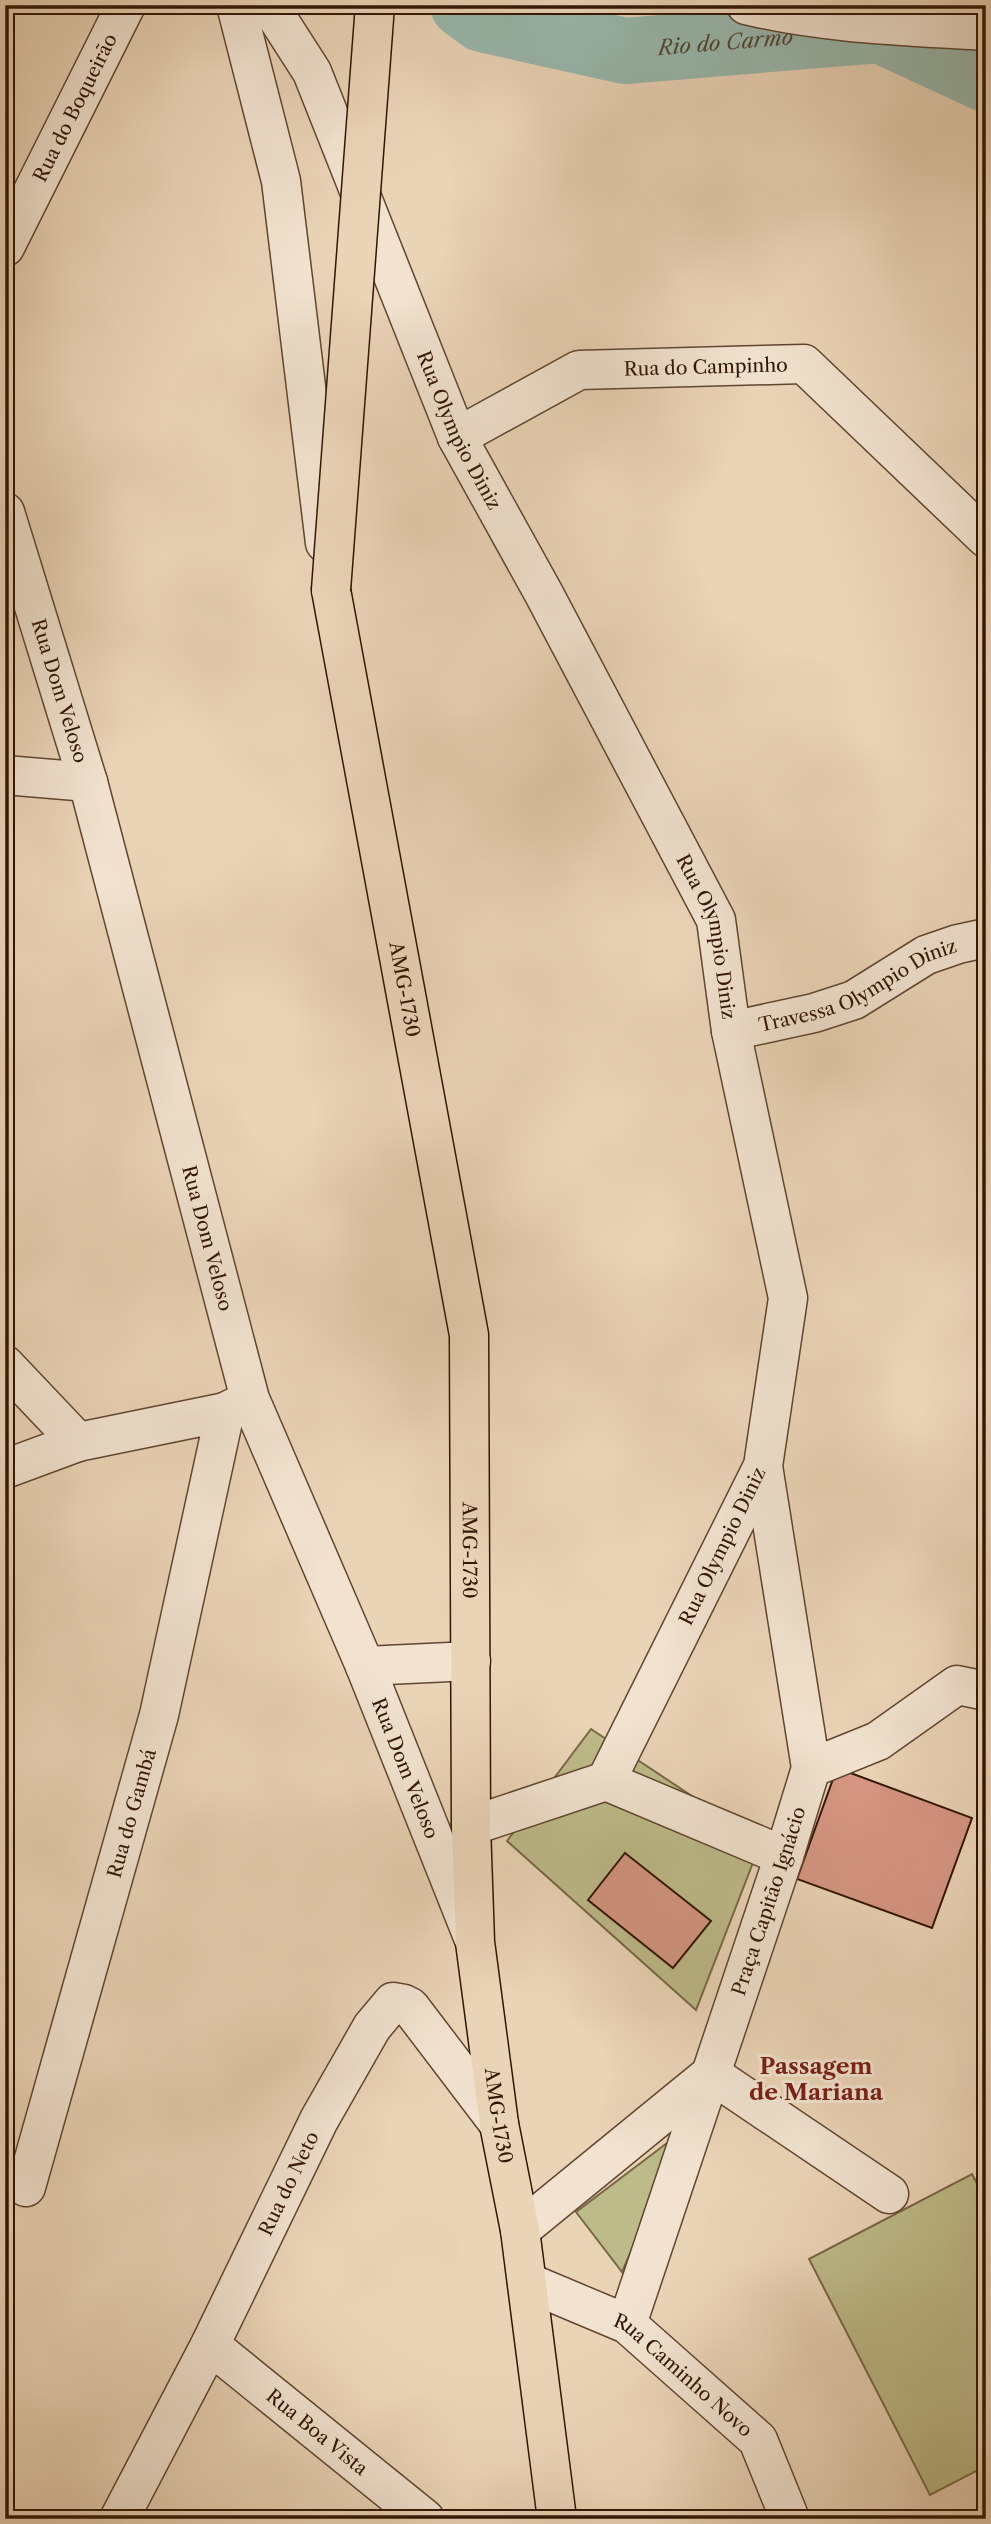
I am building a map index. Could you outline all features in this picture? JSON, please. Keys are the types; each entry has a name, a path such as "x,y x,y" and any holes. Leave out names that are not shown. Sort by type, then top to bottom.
{"main road":[{"name":"AMG-1730","path":"375,5 331,590 469,1335 471,1826 475,1942 499,2124 520,2230 557,2519"}],"street":[{"name":"Rua do Boqueirão","path":"5,247 126,5"},
{"path":"236,5 281,181 331,590"},
{"name":"Rua Olympio Diniz","path":"269,5 312,72 457,437 544,594 716,920 731,1031 788,1298 763,1466 606,1781"},
{"path":"746,5 779,13 882,25 986,30"},
{"name":"Rua do Campinho","path":"457,437 579,370 804,365 986,538"},
{"name":"Rua Dom Veloso","path":"5,512 88,782 237,1406 365,1666 475,1942"},
{"path":"5,775 88,782"},
{"name":"Travessa Olympio Diniz","path":"731,1031 814,1013 854,1000 926,955 986,937"},
{"path":"5,1365 78,1442"},
{"path":"5,1469 78,1442 237,1406"},
{"name":"Rua do Gambá","path":"5,2174 26,2188 159,1715 237,1406"},
{"name":"Praça Capitão Ignácio","path":"627,2324 811,1768 763,1466"},
{"path":"365,1666 471,1661"},
{"path":"811,1768 878,1741 957,1685 986,1691"},
{"path":"471,1826 606,1781 784,1856"},
{"name":"Rua do Neto","path":"119,2519 210,2345 319,2120 365,2038 388,2005 393,2002 410,2007 499,2124"},
{"path":"520,2230 711,2074 889,2194"},
{"name":"Rua Caminho Novo","path":"527,2282 627,2324 758,2440 790,2519"},
{"name":"Rua Boa Vista","path":"210,2345 425,2519"}],"shaded area":[{"path":"591,1729 761,1842 696,2010 507,1841"},
{"path":"671,2140 677,2145 622,2272 576,2212"},
{"path":"972,2174 986,2201 986,2466 930,2495 809,2259"}],"building":[{"path":"837,1768 972,1818 932,1928 797,1879"},
{"path":"625,1853 711,1921 673,1968 588,1900"}],"waterway":[{"name":"Rio do Carmo","path":"463,5 482,19 625,51 880,30 986,79"}],"district":[{"name":"Passagem de Mariana","path":"816,2079"}]}
